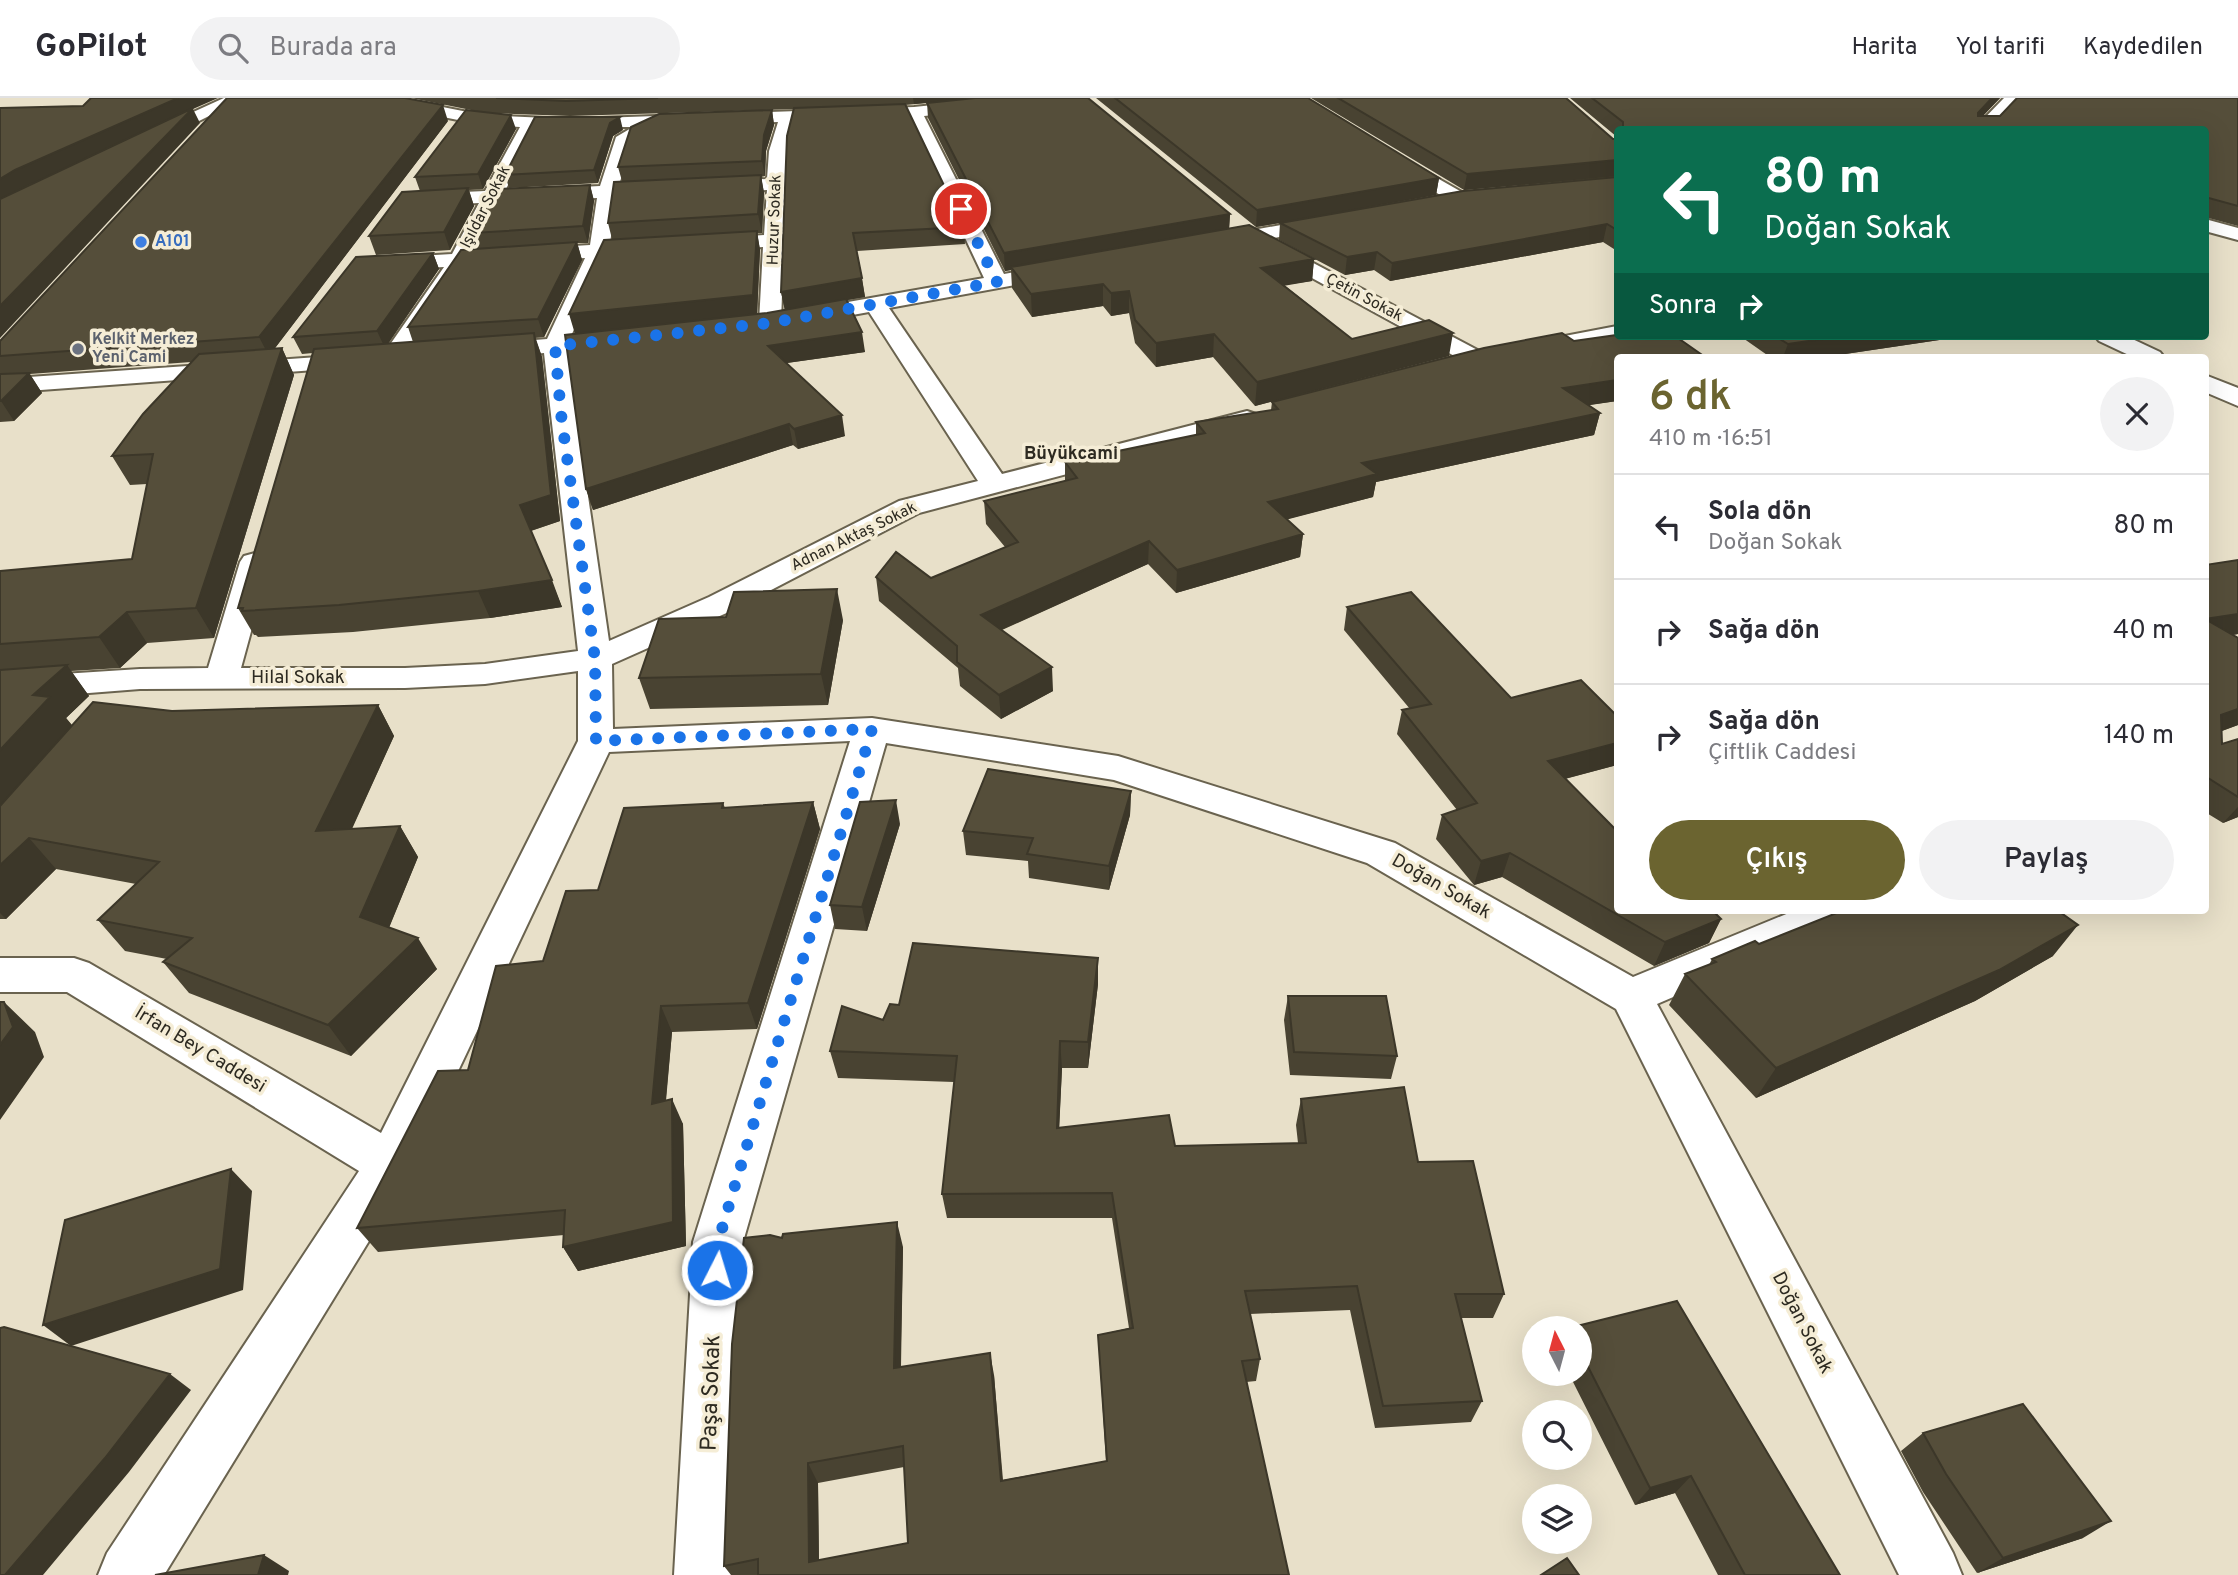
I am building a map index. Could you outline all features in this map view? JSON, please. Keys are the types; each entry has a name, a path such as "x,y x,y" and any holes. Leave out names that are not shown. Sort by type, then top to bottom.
{"street":[{"path":"373,98 465,117 530,124 914,112 974,102 1049,98"},
{"path":"129,1575 390,1164 596,741 595,659 561,414 555,346 599,251 607,192 625,137 657,121 714,109 719,98"},
{"path":"134,146 235,99"},
{"path":"1987,100 2010,101"},
{"path":"1985,126 2010,101"},
{"path":"914,112 997,282"},
{"path":"449,135 465,117"},
{"name":"Huzur Sokak","path":"770,323 778,151 787,118"},
{"name":"Işıldar Sokak","path":"392,359 459,260 530,124"},
{"path":"1377,148 1466,198 1434,204"},
{"path":"418,179 402,201 776,184"},
{"path":"1197,246 1355,218"},
{"name":"Çetin Sokak","path":"1229,219 1250,236 1477,359"},
{"path":"2209,226 2238,234"},
{"path":"368,265 775,240"},
{"path":"743,326 1077,267"},
{"path":"875,304 995,485"},
{"path":"1437,370 1477,359 1614,334"},
{"path":"460,353 635,337"},
{"path":"2116,340 2146,354"},
{"path":"0,386 303,368 419,357"},
{"path":"2209,384 2238,398"},
{"name":"Adnan Aktaş Sokak","path":"595,659 720,604 909,507 1277,411"},
{"path":"222,678 263,535"},
{"name":"Hilal Sokak","path":"0,689 141,679 405,678 485,674 595,659"},
{"path":"114,709 141,679"},
{"name":"Doğan Sokak","path":"596,741 872,729 1118,768 1381,853 1631,997 1705,1135 1931,1575"},
{"name":"Paşa Sokak","path":"705,1575 718,1242 872,729"},
{"path":"1631,997 1827,914"},
{"name":"İrfan Bey Caddesi","path":"0,975 75,975 390,1164"}],"building":[{"path":"91,98 178,98 0,179 0,108 83,106"},
{"path":"227,98 405,98 443,105 259,337 0,356 0,341"},
{"path":"496,98 658,98 566,101"},
{"path":"975,98 1088,98 1230,214 1004,253 927,103"},
{"path":"1115,98 1308,98 1439,178 1257,210"},
{"path":"1338,98 1566,98 1614,139 1614,160 1467,174"},
{"path":"1592,98 1992,98 1978,116 2000,116 2017,98 2238,98 2238,206 2209,198 2209,126 1623,126 1623,122"},
{"path":"905,104 964,227 853,233 862,278 781,292 787,136 794,108"},
{"path":"193,108 0,306 0,199"},
{"path":"466,110 511,115 478,174 415,177"},
{"path":"772,110 764,135 762,161 618,167 631,127 659,114"},
{"path":"535,117 620,117 610,123 594,170 505,175"},
{"path":"761,175 758,214 608,223 614,182"},
{"path":"1614,177 1614,228 1607,224 1392,263 1377,252 1347,257 1280,223 1463,191"},
{"path":"590,185 583,226 473,233 496,189"},
{"path":"468,188 444,232 369,236 402,192"},
{"path":"1249,225 1314,259 1261,268 1352,339 1429,320 1453,333 1257,382 1214,334 1156,343 1135,320 1129,291 1111,293 1103,284 1031,294 1011,267"},
{"path":"757,231 753,295 569,314 604,240"},
{"path":"577,242 538,319 408,327 461,250"},
{"path":"433,253 377,331 293,337 356,257"},
{"path":"846,299 862,332 768,346 842,415 794,429 789,424 586,489 565,335 767,313"},
{"path":"534,333 551,495 520,505 552,580 478,591 339,605 242,611 243,608 238,608 314,349"},
{"path":"1562,333 1574,341 1614,335 1614,340 1681,340 1701,354 1614,354 1614,380 1563,388 1600,413 1362,463 1377,474 1268,502 1303,534 1177,570 1149,541 981,615 1052,667 999,695 957,662 957,646 876,577 896,552 931,578 1018,542 984,501 1077,478 1065,462 1205,433 1196,422 1278,409 1272,402 1484,348"},
{"path":"1782,340 1816,340 1788,344"},
{"path":"282,348 196,608 127,612 99,637 0,644 0,571 132,559 153,454 112,456 143,414 199,354"},
{"path":"29,373 1,401 0,401 0,374"},
{"path":"2238,560 2238,614 2209,618 2209,564"},
{"path":"837,589 821,674 639,678 659,619 726,617 734,592"},
{"path":"1411,592 1511,698 1581,680 1614,713 1614,744 1548,761 1614,828 1614,913 1510,853 1481,861 1442,815 1477,803 1402,710 1431,704 1347,607"},
{"path":"2209,621 2238,638 2238,709 2221,715 2222,744 2238,739 2238,797 2209,779"},
{"path":"67,665 33,695 50,697 0,750 0,670"},
{"path":"93,702 172,711 378,705 316,831 400,826 360,917 418,938 328,1025 163,962 192,938 98,920 159,862 29,838 0,865 0,806"},
{"path":"988,769 1131,791 1109,866 1027,854 1033,838 963,831"},
{"path":"896,800 862,907 830,905 860,802"},
{"path":"813,802 748,1003 661,1006 652,1104 672,1099 673,1222 563,1247 565,1210 357,1228 438,1071 468,1070 496,966 543,961 566,891 598,890 624,808 723,803 722,808"},
{"path":"1616,914 1716,914 1721,919 1665,942"},
{"path":"1834,914 2063,914 2078,925 1999,970 1776,1068 1685,974 1716,962 1712,959 1755,941 1759,944"},
{"path":"913,943 1098,958 1088,1042 1060,1041 1057,1128 1169,1115 1175,1146 1306,1143 1301,1099 1404,1087 1418,1162 1473,1161 1504,1294 1455,1294 1482,1401 1383,1406 1357,1286 1245,1291 1260,1359 1242,1361 1289,1575 758,1575 758,1559 724,1566 732,1344 744,1238 770,1235 782,1238 783,1234 897,1222 894,1368 990,1353 1001,1481 1107,1461 1098,1335 1133,1328 1112,1193 942,1194 957,1056 830,1051 842,1006 883,1020 890,1004 899,1005","holes":["903,1446 908,1543 809,1562 808,1463"]},
{"path":"1288,996 1386,996 1397,1056 1294,1052"},
{"path":"0,1002 4,1002 13,1027 0,1045"},
{"path":"231,1169 220,1269 43,1325 65,1220"},
{"path":"1677,1301 1840,1575 1745,1575 1691,1476 1650,1488 1592,1374 1592,1322"},
{"path":"0,1328 170,1374 105,1458 5,1575 0,1575"},
{"path":"2023,1404 2111,1521 2003,1558 1946,1474 1923,1433"},
{"path":"264,1555 258,1575 155,1575"},
{"path":"1567,1558 1579,1575 1541,1575"}],"place":[{"name":"A101","path":"141,242"},
{"name":"Kelkit Merkez Yeni Cami","path":"78,349"}],"district":[{"name":"Büyükcami","path":"1071,454"}],"route":[{"path":"717,1270 718,1242 872,729 596,741 595,659 561,414 555,346 770,323 997,282 961,209"}]}
